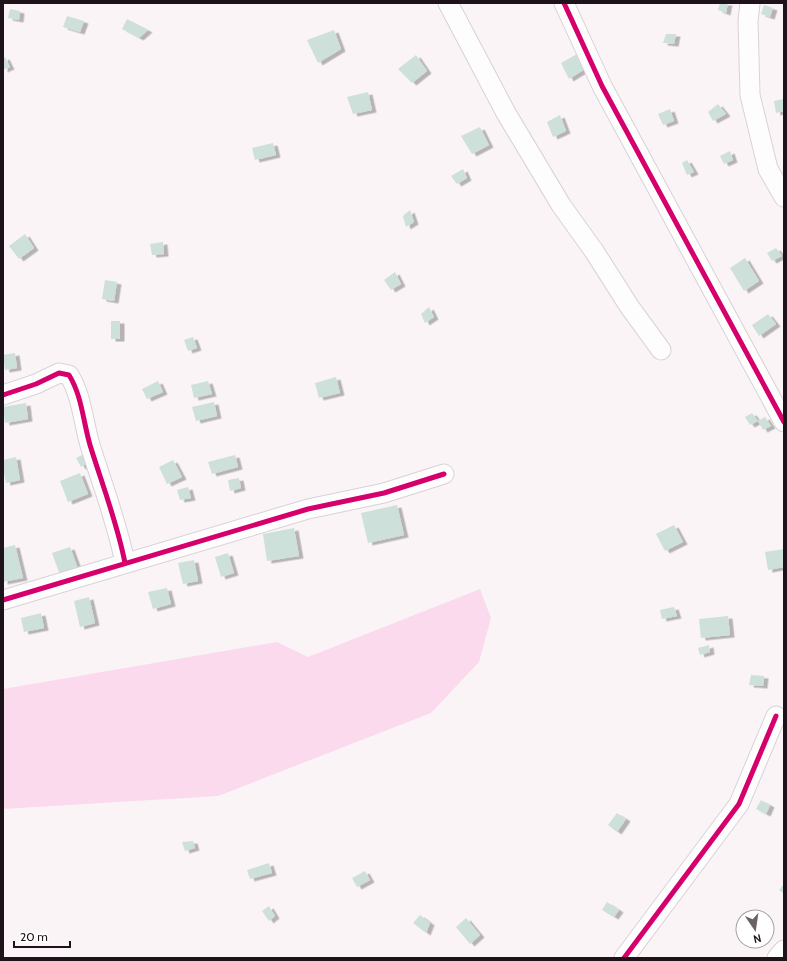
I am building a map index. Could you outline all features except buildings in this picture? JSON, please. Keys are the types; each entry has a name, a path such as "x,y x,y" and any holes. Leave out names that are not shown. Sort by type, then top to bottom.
{"street":[{"path":"448,3 506,113 561,205 594,251 629,306 661,350"},
{"path":"564,3 602,86 784,422"},
{"path":"750,3 748,21 750,96 768,169 784,197"},
{"path":"3,395 36,384 59,373 69,375 76,387 90,444 120,539 125,563"},
{"path":"3,600 308,509 384,493 444,474"},
{"path":"624,958 739,804 776,716"},
{"path":"777,958 784,950"}],"shaded area":[{"path":"480,589 491,618 479,662 431,713 218,796 3,809 3,689 277,642 308,657"}],"cycle path":[{"path":"564,3 602,86 784,422"},
{"path":"3,395 36,384 59,373 69,375 80,400 90,445 114,518 125,563"},
{"path":"3,600 308,509 384,493 444,474"},
{"path":"624,958 739,804 776,716"}]}
